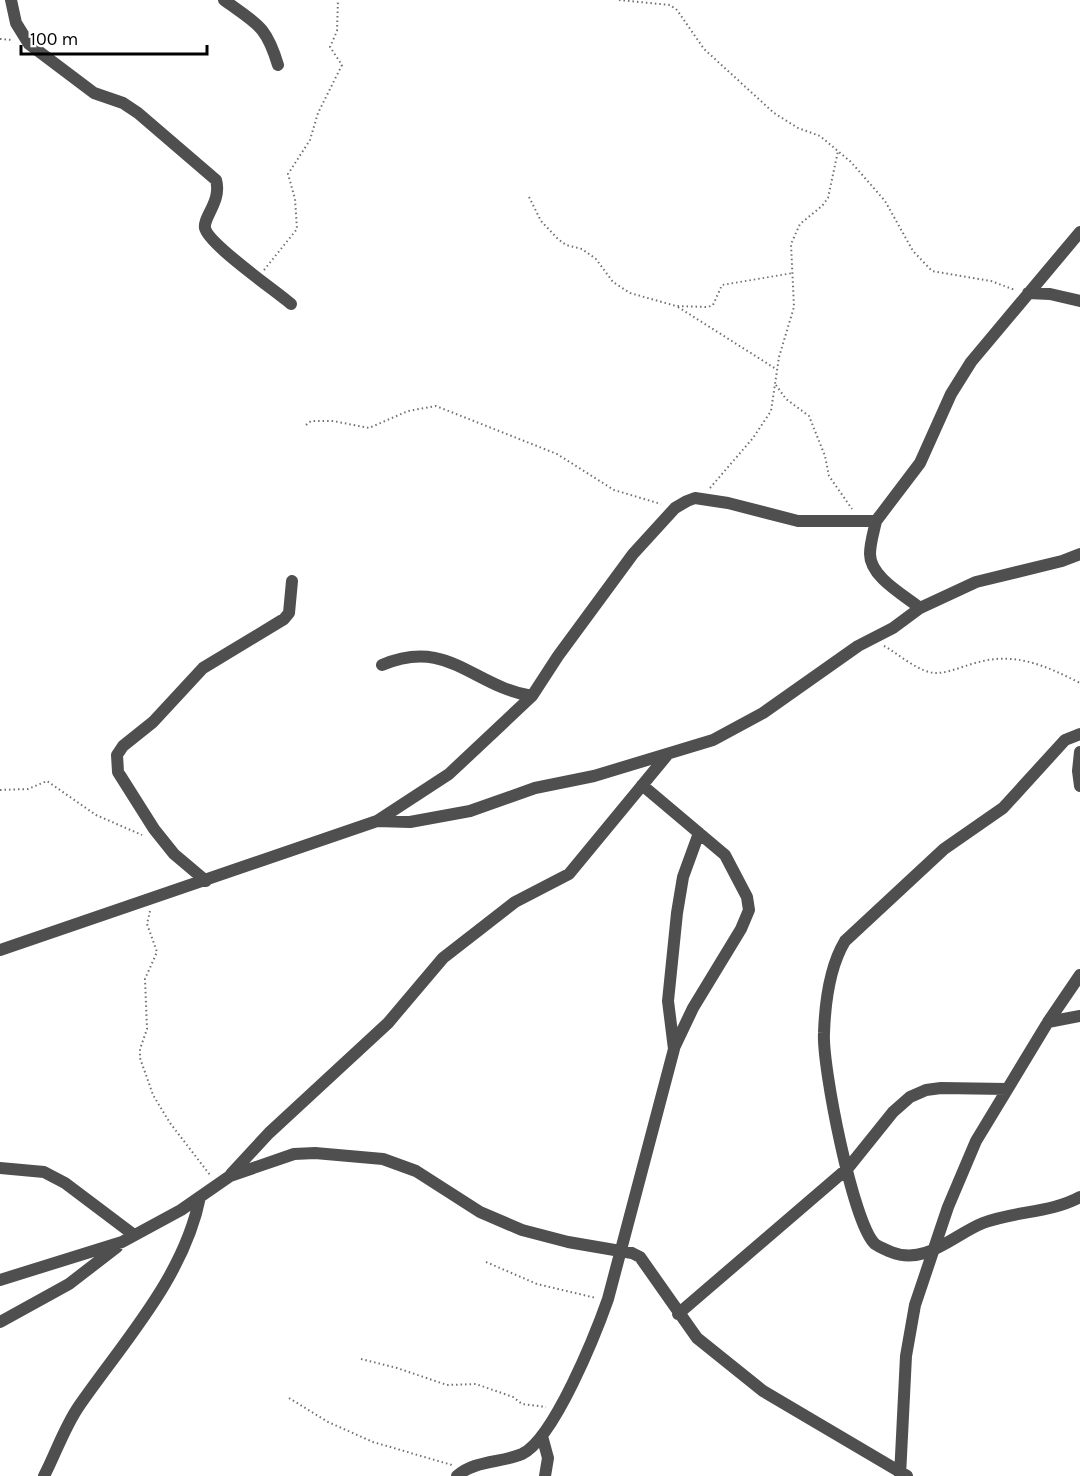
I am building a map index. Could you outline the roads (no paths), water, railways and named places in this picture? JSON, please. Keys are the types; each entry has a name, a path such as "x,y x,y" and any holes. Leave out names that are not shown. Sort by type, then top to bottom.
{"street":[{"path":"11,0 20,33 29,44 94,93 123,104 138,113 216,180 217,197 205,223 207,232 226,252 291,304"},
{"path":"224,0 266,32 271,40 278,65"},
{"path":"920,608 883,578 872,563 870,554 876,521 920,463 951,394 971,362 1080,232"},
{"path":"1027,294 1050,294 1080,301"},
{"path":"0,950 377,821 450,774 532,696 558,656 633,554 675,508 687,501 700,498 798,521 876,521"},
{"path":"377,821 410,822 470,811 535,788 594,776 713,740 763,713 843,656 893,628 920,608 976,582 1062,561 1080,554"},
{"path":"206,881 165,842 133,798 118,772 117,754 123,746 153,722 203,668 284,619 290,613 292,581"},
{"path":"382,665 393,660 421,656 441,657 510,692 532,696"},
{"path":"1080,734 1065,740 1003,808 944,849 845,940 837,954 824,1032 825,1069 853,1196 865,1229 875,1244 906,1256 932,1252 954,1237 985,1223 1080,1197"},
{"path":"1080,752 1078,771 1080,786"},
{"path":"0,1322 69,1284 122,1242 200,1197 230,1176 269,1133 388,1023 443,958 515,902 569,874 668,754"},
{"path":"460,1474 521,1454 532,1447 558,1411 595,1336 608,1299 619,1250 674,1049 693,1008 741,928 749,910 747,897 725,855 642,785"},
{"path":"674,1049 668,1001 677,914 683,877 699,833"},
{"path":"230,1176 294,1154 315,1153 383,1159 417,1171 480,1212 522,1230 568,1242 632,1253 646,1264 678,1314 698,1338 763,1391 903,1475 906,1356 915,1305 932,1252 960,1174 1006,1089 1080,975"},
{"path":"1048,1022 1080,1016"},
{"path":"678,1314 848,1168 893,1112 910,1097 926,1090 940,1088 1006,1089"},
{"path":"0,1167 44,1172 65,1183 134,1235"},
{"path":"44,1476 78,1407 149,1307 178,1260 194,1224 200,1197"},
{"path":"0,1280 122,1242"},
{"path":"542,1436 548,1458 545,1476"}]}
